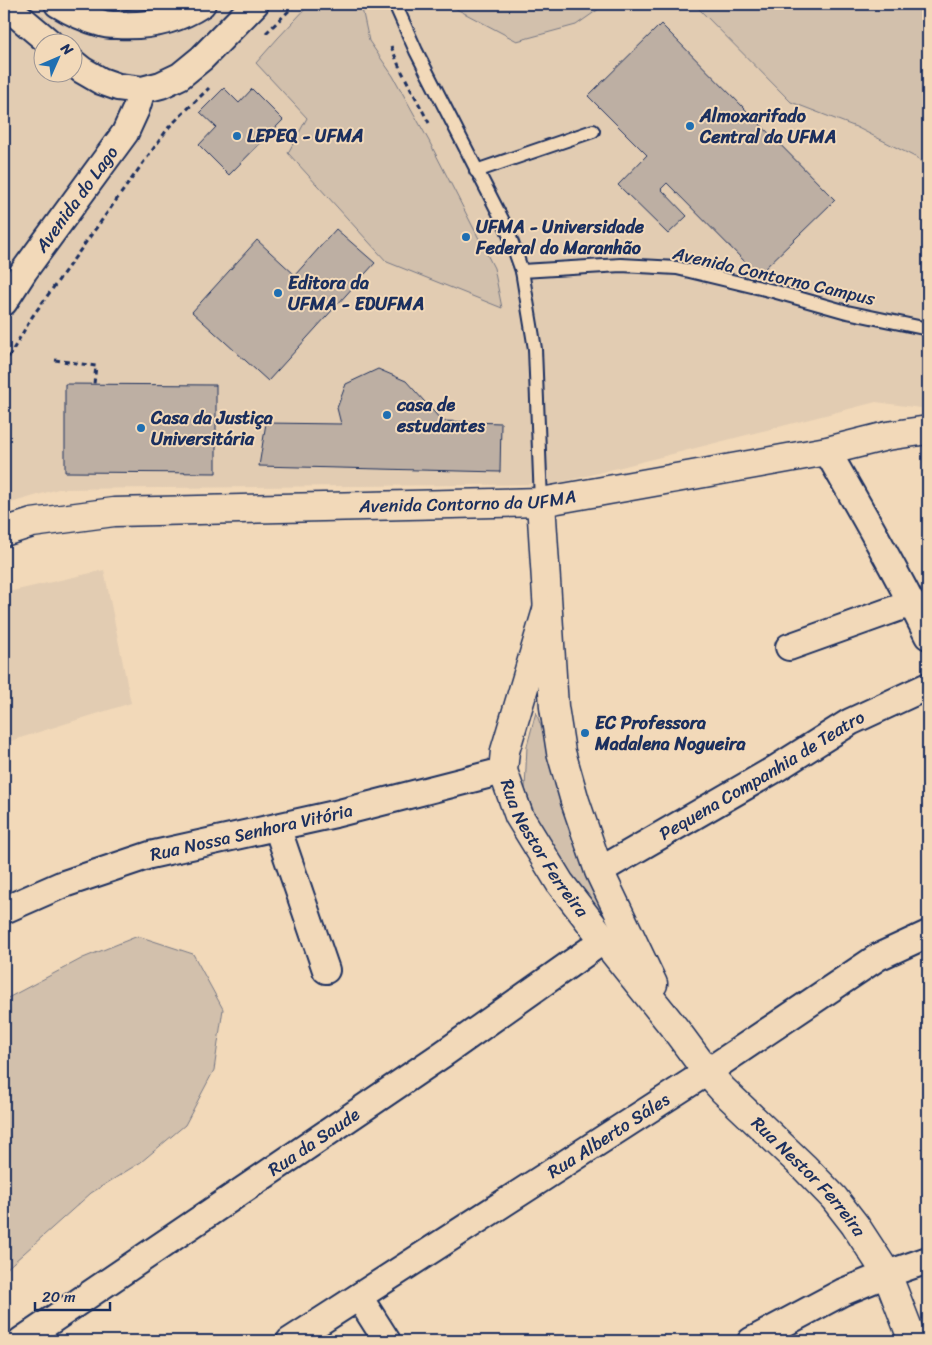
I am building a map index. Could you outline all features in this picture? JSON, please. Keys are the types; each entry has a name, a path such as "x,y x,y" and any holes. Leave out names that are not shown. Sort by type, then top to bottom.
{"street":[{"path":"4,4 37,32"},
{"path":"58,4 71,12 102,24 134,26 160,22 188,13 202,4"},
{"path":"82,70 101,81 118,87 142,90 161,85 180,76 202,58 255,4"},
{"name":"Avenida do Lago","path":"4,302 24,271 125,133 142,90"},
{"name":"Avenida Contorno da UFMA","path":"4,532 32,523 114,512 541,502 827,451 886,436 928,430"},
{"path":"827,451 912,603 928,636"},
{"name":"Rua Nestor Ferreira","path":"541,502 554,707 561,752 575,801 599,871 676,1030"},
{"path":"789,647 912,603"},
{"name":"Rua Nestor Ferreira","path":"547,610 505,751 504,771 519,816 560,882 707,1072 723,1090 805,1168 834,1198 855,1225 887,1274 913,1341"},
{"name":"Pequena Companhia de Teatro","path":"599,871 777,768 850,722 928,686"},
{"name":"Rua Nossa Senhora Vitória","path":"4,910 61,885 150,855 335,814 504,771"},
{"path":"277,827 326,970"},
{"name":"Rua Alberto Sáles","path":"290,1341 707,1072 878,957 928,934"},
{"name":"Rua da Saude","path":"21,1341 443,1054 604,940"},
{"path":"751,1341 843,1292 928,1260"},
{"path":"359,1297 388,1341"}],"lane":[{"path":"395,4 416,51 507,230 522,271 535,349 541,502"},
{"path":"476,170 594,131"},
{"name":"Avenida Contorno Campus","path":"522,271 621,265 677,268 847,312 928,329"}],"path":[{"path":"260,38 296,4"},
{"path":"388,39 398,66 429,123"},
{"path":"4,365 32,317 169,127 211,86"},
{"path":"55,360 96,366 94,384"}],"shaded area":[{"name":"UFMA - Universidade Federal do Maranhão","path":"4,4 928,4 928,409 876,402 555,484 58,489 4,505"},
{"path":"310,4 361,4 369,41 393,76 429,141 494,268 502,308 387,262 288,153 307,118 256,63"},
{"path":"447,4 606,4 576,25 517,41"},
{"path":"694,4 928,4 928,171 919,159 856,127 791,102"},
{"path":"104,570 131,703 4,743 4,593"},
{"path":"536,712 607,917 602,920 586,906 563,861 542,832 525,789 527,746"},
{"path":"138,936 193,954 223,1009 214,1070 185,1125 141,1162 91,1193 4,1271 4,1000 83,958"}],"building":[{"path":"86,4 158,4 118,11"},
{"name":"Almoxarifado Central da UFMA","path":"661,24 835,200 758,275 667,183 661,189 687,216 668,234 618,185 647,155 588,96"},
{"name":"LEPEQ - UFMA","path":"224,88 239,103 252,89 283,120 229,175 199,145 216,127 200,112"},
{"name":"Editora da UFMA - EDUFMA","path":"336,229 375,263 268,381 192,312 257,240 295,275"},
{"name":"casa de estudantes","path":"378,369 406,381 442,421 501,423 500,472 259,466 266,423 341,424 337,408 346,384"},
{"name":"Casa da Justiça Universitária","path":"65,384 216,385 216,473 65,472"}],"place":[{"name":"Almoxarifado Central da UFMA","path":"690,126"},
{"name":"LEPEQ - UFMA","path":"237,136"},
{"name":"UFMA - Universidade Federal do Maranhão","path":"466,237"},
{"name":"Editora da UFMA - EDUFMA","path":"278,293"},
{"name":"casa de estudantes","path":"387,415"},
{"name":"Casa da Justiça Universitária","path":"141,428"},
{"name":"EC Professora Madalena Nogueira","path":"585,733"}]}
